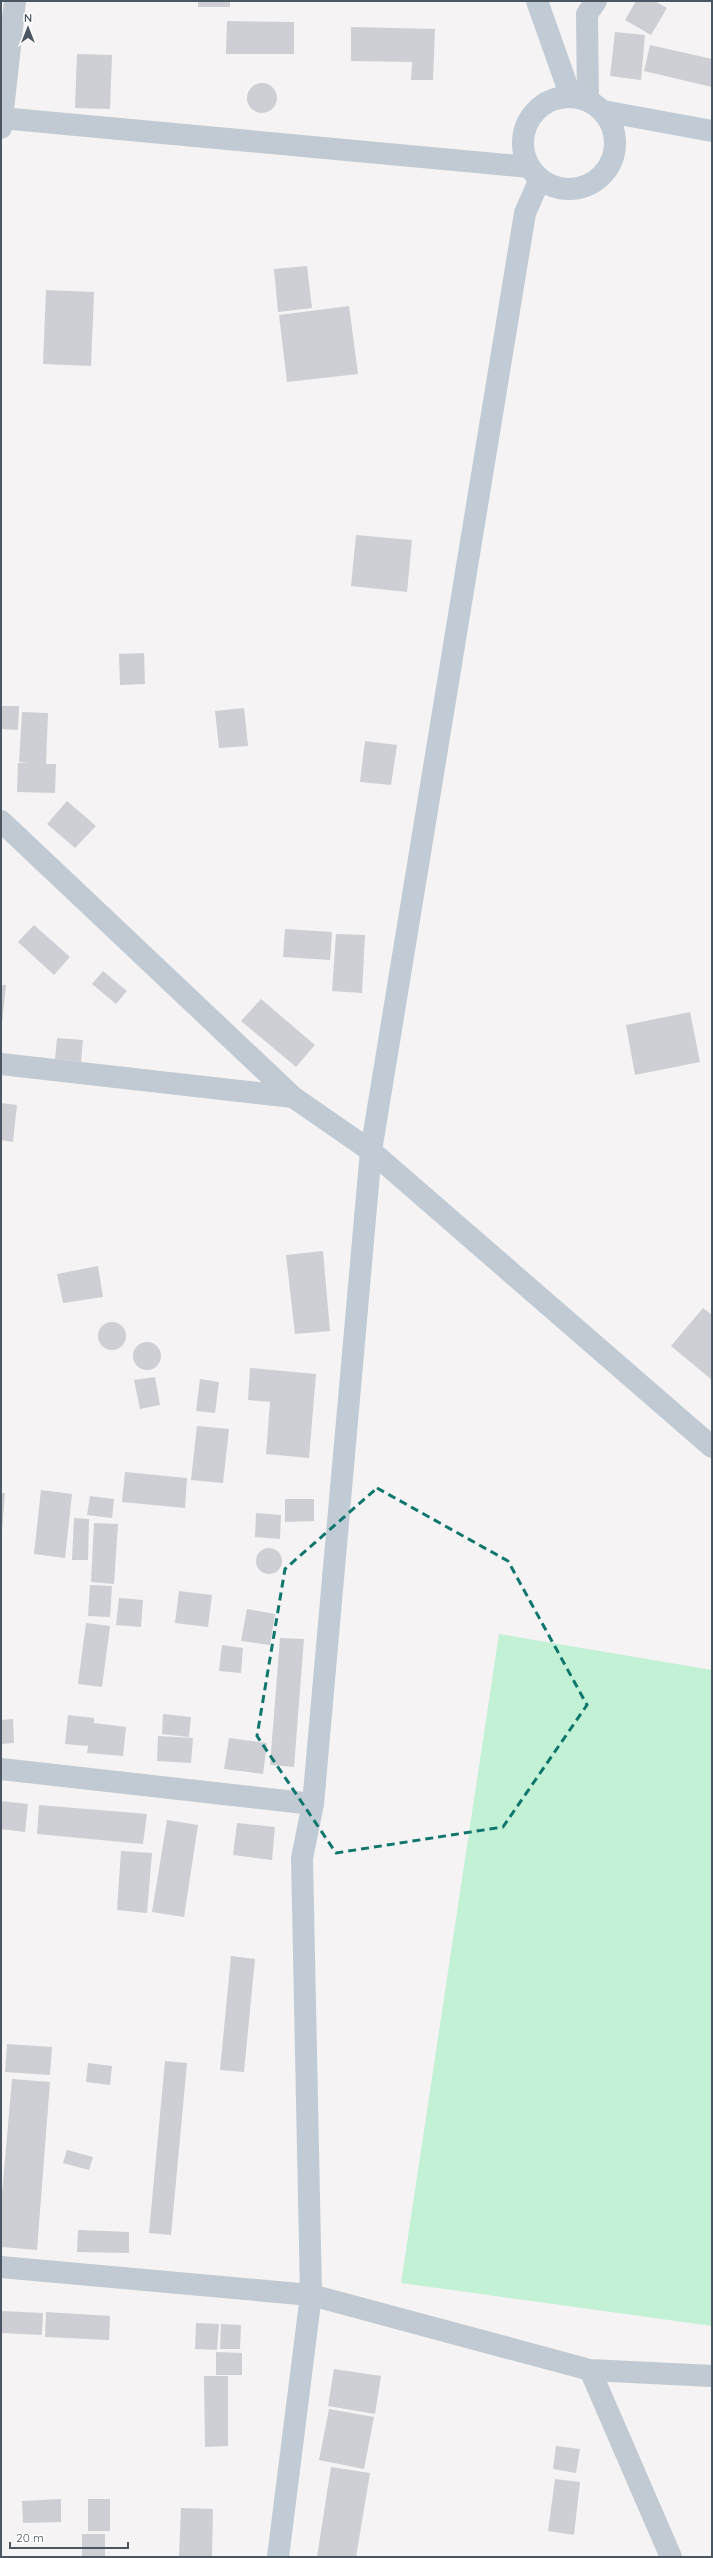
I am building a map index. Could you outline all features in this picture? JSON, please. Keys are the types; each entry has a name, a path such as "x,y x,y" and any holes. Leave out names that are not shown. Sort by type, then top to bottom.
{"main road":[{"path":"537,1 587,103 615,131 615,154 604,175 584,188 561,190 534,173 523,148 525,128 535,112 552,100 587,103 712,131"},
{"path":"278,2557 311,2295 302,1858 313,1804 371,1151 525,213 534,173"}],"street":[{"path":"15,1 1,121 534,173"},
{"path":"587,103 587,14 596,1"},
{"path":"1,821 293,1097 371,1151 712,1447"},
{"path":"1,1064 293,1097"},
{"path":"1,1769 313,1804"},
{"path":"1,2267 311,2295 590,2370 712,2376"},
{"path":"590,2370 671,2557"}],"highlighted area":[{"path":"377,1488 508,1561 587,1705 503,1827 336,1853 257,1736 285,1569"}],"green space":[{"path":"499,1634 712,1670 712,2326 401,2283"}],"building":[{"path":"198,1 230,1 230,7 198,7"},
{"path":"636,1 655,1 667,8 651,35 625,20"},
{"path":"227,21 294,22 294,54 226,54"},
{"path":"351,27 435,29 433,80 411,80 412,62 351,61"},
{"path":"615,32 645,35 641,80 610,76"},
{"path":"650,45 712,59 712,87 644,71"},
{"path":"77,54 112,55 110,109 75,108"},
{"path":"262,83 268,84 276,92 276,104 268,112 262,113 256,112 248,104 247,98 248,92 256,84"},
{"path":"307,266 312,308 278,312 274,269"},
{"path":"46,290 94,292 91,366 43,364"},
{"path":"349,306 358,374 287,382 279,315"},
{"path":"356,535 412,540 407,592 351,586"},
{"path":"144,653 145,684 120,685 119,654"},
{"path":"1,706 19,706 18,730 1,729"},
{"path":"244,708 248,746 219,748 215,711"},
{"path":"22,712 48,713 46,764 56,764 55,793 17,792 18,763 28,763 19,762"},
{"path":"365,741 397,745 391,785 360,782"},
{"path":"67,801 96,826 75,848 47,824"},
{"path":"34,925 70,957 54,975 18,942"},
{"path":"285,929 332,932 330,960 283,957"},
{"path":"336,934 365,935 362,993 332,991"},
{"path":"103,971 127,991 116,1004 92,984"},
{"path":"1,985 6,985 2,1024 1,1024"},
{"path":"261,999 315,1045 296,1067 241,1021"},
{"path":"690,1012 700,1062 635,1075 626,1025"},
{"path":"57,1038 83,1040 81,1062 55,1059"},
{"path":"1,1103 17,1105 13,1142 1,1140"},
{"path":"323,1251 330,1331 295,1334 286,1255"},
{"path":"98,1266 103,1297 63,1303 57,1274"},
{"path":"703,1308 712,1315 712,1380 671,1346"},
{"path":"112,1322 122,1326 126,1336 122,1346 112,1350 102,1346 98,1336 102,1326"},
{"path":"147,1342 157,1346 161,1356 157,1366 147,1370 137,1366 133,1356 137,1346"},
{"path":"250,1368 316,1374 309,1458 266,1454 270,1402 248,1400"},
{"path":"155,1377 160,1405 140,1409 134,1380"},
{"path":"200,1379 219,1382 215,1413 196,1411"},
{"path":"197,1426 229,1429 223,1483 191,1480"},
{"path":"125,1472 187,1478 185,1508 122,1502"},
{"path":"41,1490 72,1494 65,1558 34,1554"},
{"path":"1,1493 5,1493 2,1532 1,1532"},
{"path":"90,1496 114,1499 112,1518 87,1515"},
{"path":"285,1499 314,1499 314,1521 285,1522"},
{"path":"256,1513 281,1515 280,1539 255,1537"},
{"path":"74,1518 89,1519 88,1560 72,1560"},
{"path":"94,1523 118,1524 114,1584 91,1582"},
{"path":"269,1548 278,1552 282,1561 278,1570 269,1574 260,1570 256,1561 260,1552"},
{"path":"90,1585 112,1586 110,1617 88,1616"},
{"path":"179,1591 212,1595 208,1627 175,1623"},
{"path":"119,1598 143,1600 141,1627 116,1625"},
{"path":"247,1609 275,1614 270,1645 241,1641"},
{"path":"86,1623 110,1626 102,1687 78,1684"},
{"path":"280,1638 304,1639 294,1767 270,1765"},
{"path":"222,1645 243,1648 241,1673 219,1671"},
{"path":"163,1714 191,1717 189,1737 162,1734"},
{"path":"68,1715 94,1718 94,1723 126,1727 123,1756 87,1753 88,1746 65,1744"},
{"path":"13,1719 14,1743 1,1744 1,1720"},
{"path":"158,1736 193,1738 191,1763 157,1761"},
{"path":"229,1738 267,1743 263,1774 224,1769"},
{"path":"1,1801 28,1804 25,1832 1,1829"},
{"path":"39,1805 147,1814 143,1844 37,1834"},
{"path":"167,1820 198,1825 184,1917 152,1912"},
{"path":"237,1823 275,1827 272,1860 233,1855"},
{"path":"121,1851 152,1853 147,1913 117,1910"},
{"path":"231,1956 255,1959 244,2072 220,2070"},
{"path":"7,2044 52,2047 50,2075 5,2072"},
{"path":"165,2061 187,2063 171,2235 149,2233"},
{"path":"88,2063 112,2066 110,2085 86,2082"},
{"path":"12,2079 50,2082 37,2250 1,2247 1,2205"},
{"path":"67,2150 93,2157 89,2170 63,2163"},
{"path":"78,2230 129,2232 129,2253 77,2252"},
{"path":"1,2311 43,2313 42,2335 1,2333"},
{"path":"46,2312 110,2316 109,2340 45,2337"},
{"path":"196,2323 219,2324 217,2350 195,2349"},
{"path":"221,2324 241,2325 240,2349 220,2349"},
{"path":"216,2352 242,2353 242,2375 216,2375"},
{"path":"334,2369 381,2376 375,2414 328,2406"},
{"path":"204,2376 228,2376 228,2446 205,2447"},
{"path":"329,2409 374,2417 364,2469 319,2460"},
{"path":"556,2446 580,2449 576,2473 553,2469"},
{"path":"331,2467 370,2473 356,2557 317,2557"},
{"path":"555,2479 580,2482 574,2535 548,2531"},
{"path":"61,2499 61,2522 23,2523 22,2501"},
{"path":"88,2499 110,2499 110,2531 88,2531"},
{"path":"181,2508 213,2509 212,2557 179,2557"},
{"path":"82,2534 105,2534 105,2557 82,2557"}]}
